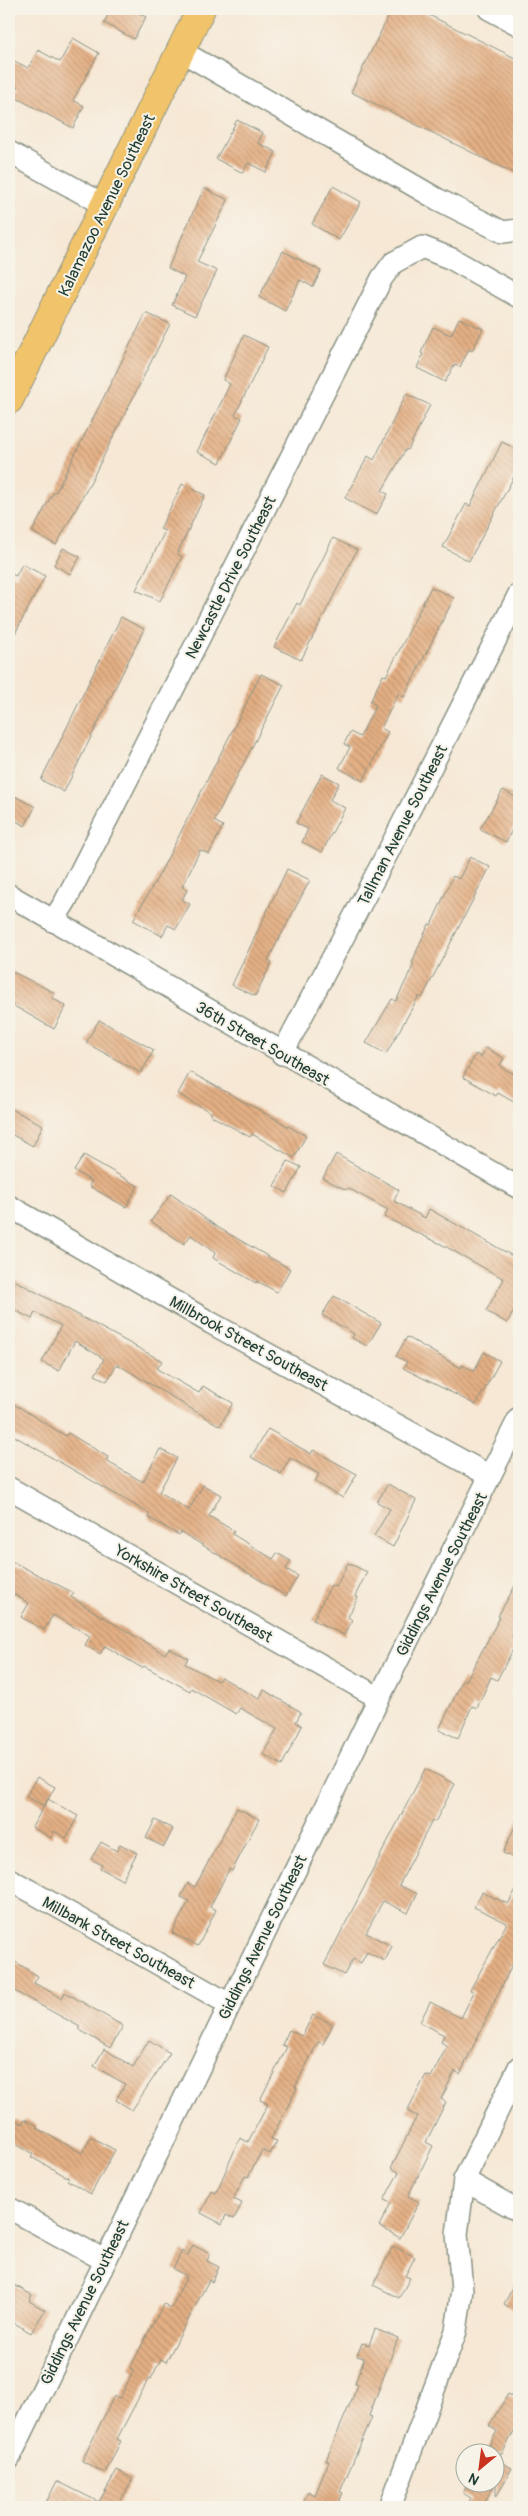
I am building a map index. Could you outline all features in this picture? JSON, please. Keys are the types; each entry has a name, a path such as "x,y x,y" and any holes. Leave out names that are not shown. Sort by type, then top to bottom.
{"main road":[{"name":"Kalamazoo Avenue Southeast","path":"9,400 106,206 201,9"}],"street":[{"path":"489,9 519,26"},
{"path":"181,50 437,199 503,232 519,230"},
{"path":"9,152 106,206"},
{"name":"Newcastle Drive Southeast","path":"53,921 65,902 382,278 393,263 422,247 452,259 519,297"},
{"name":"Tallman Avenue Southeast","path":"282,1054 379,870 519,594"},
{"name":"36th Street Southeast","path":"9,895 282,1054 519,1188"},
{"name":"Millbrook Street Southeast","path":"9,1206 211,1323 490,1476"},
{"name":"Giddings Avenue Southeast","path":"9,2459 229,2004 519,1418"},
{"name":"Yorkshire Street Southeast","path":"9,1488 379,1698"},
{"name":"Millbank Street Southeast","path":"9,1879 229,2004"},
{"path":"390,2507 456,2331 462,2290 456,2234 464,2180 519,2067"},
{"path":"464,2180 519,2211"},
{"path":"9,2208 104,2260"}],"building":[{"path":"111,9 131,9 146,17 134,39 104,23"},
{"path":"392,9 417,9 519,60 519,176 351,92"},
{"path":"73,38 99,53 73,100 84,106 73,128 13,96 18,87 9,82 9,58 28,68 38,50 60,62"},
{"path":"237,120 263,133 258,143 276,152 266,172 248,163 243,173 216,159"},
{"path":"333,186 361,202 339,240 312,224"},
{"path":"204,188 228,200 197,262 217,271 195,316 172,305 185,277 168,268"},
{"path":"283,251 321,271 313,287 300,280 285,311 259,297"},
{"path":"146,313 170,324 87,489 56,545 32,532 54,491 56,492"},
{"path":"459,318 483,329 472,351 469,349 460,367 454,365 445,382 417,368 423,354 421,353 433,327 451,335"},
{"path":"244,335 268,347 235,415 242,418 220,463 197,452 230,384 223,380"},
{"path":"406,394 430,405 408,450 406,449 382,491 388,494 376,515 345,498 368,456 374,460"},
{"path":"502,442 519,450 519,467 469,561 443,547 466,504 470,506"},
{"path":"182,484 205,495 177,554 182,557 160,601 136,590 165,531 160,529"},
{"path":"333,538 357,550 301,660 274,647 297,603 300,605"},
{"path":"63,548 80,557 70,574 54,565"},
{"path":"22,564 45,576 9,645 9,573 16,576"},
{"path":"431,587 454,598 404,697 398,694 381,728 388,732 363,781 339,768 350,747 344,744 350,732 360,737 376,705 370,702 383,675 386,676"},
{"path":"121,617 144,629 64,792 41,780"},
{"path":"261,674 284,685 214,821 223,826 209,854 200,850 182,887 187,890 182,900 190,904 176,929 168,925 162,936 133,920 159,875"},
{"path":"322,774 339,783 330,800 345,808 322,852 302,842 308,829 296,823"},
{"path":"503,790 519,799 519,816 506,842 480,829"},
{"path":"9,793 35,807 25,826 9,817"},
{"path":"470,857 490,867 422,998 419,996 386,1054 366,1043 392,999 396,1001 414,964 412,963 420,943 429,924 431,925 453,876 459,879"},
{"path":"287,869 310,880 268,960 272,962 255,996 232,985"},
{"path":"9,970 55,993 52,998 66,1006 54,1029 14,1006 9,1006"},
{"path":"99,1020 154,1050 141,1073 86,1043"},
{"path":"486,1048 504,1058 500,1066 519,1077 519,1105 498,1093 496,1096 463,1077 476,1054 481,1057"},
{"path":"190,1072 306,1136 294,1158 252,1134 250,1137 210,1115 212,1113 178,1094"},
{"path":"9,1108 43,1125 33,1146 9,1133"},
{"path":"336,1154 399,1190 394,1201 425,1218 429,1209 516,1258 519,1253 519,1302 507,1323 486,1311 504,1279 441,1244 384,1217 388,1210 348,1188 346,1190 323,1178"},
{"path":"84,1155 138,1186 126,1207 89,1186 92,1181 74,1171"},
{"path":"288,1161 301,1167 287,1193 274,1186"},
{"path":"171,1194 217,1227 290,1269 277,1292 257,1281 256,1283 213,1258 215,1253 191,1235 184,1244 151,1221"},
{"path":"16,1281 162,1361 157,1369 199,1393 203,1386 233,1403 220,1426 117,1364 107,1381 95,1375 104,1359 75,1341 59,1371 42,1362 61,1326 35,1312 32,1319 9,1307 9,1294"},
{"path":"334,1296 381,1323 367,1346 352,1338 354,1334 322,1315"},
{"path":"407,1337 461,1368 462,1365 474,1371 484,1352 500,1361 476,1405 403,1368 407,1362 396,1356"},
{"path":"9,1401 66,1436 68,1433 108,1457 106,1461 143,1482 160,1449 177,1458 159,1492 189,1510 203,1485 221,1495 209,1516 234,1531 232,1534 273,1559 277,1553 291,1561 286,1569 298,1576 286,1596 181,1532 179,1535 148,1517 150,1514 9,1433"},
{"path":"268,1429 311,1454 313,1450 357,1474 343,1498 315,1482 319,1474 290,1458 281,1474 251,1457"},
{"path":"388,1484 416,1500 393,1547 374,1536 390,1509 377,1502"},
{"path":"9,1560 74,1593 71,1597 165,1654 169,1648 188,1658 185,1664 218,1681 221,1677 259,1699 264,1690 301,1712 296,1722 302,1726 282,1765 263,1754 277,1729 240,1708 236,1714 191,1688 190,1691 144,1666 142,1668 105,1646 100,1654 85,1645 90,1636 53,1615 44,1630 21,1617 29,1603 9,1592"},
{"path":"348,1563 367,1572 355,1596 358,1597 348,1617 352,1620 344,1635 313,1620 331,1585 336,1587"},
{"path":"519,1579 519,1625 512,1636 518,1640 497,1680 491,1677 477,1708 472,1706 458,1738 439,1730 463,1679 466,1681 500,1617 498,1616"},
{"path":"425,1769 455,1784 435,1822 432,1821 399,1885 417,1894 408,1913 383,1901 366,1933 392,1946 385,1961 367,1952 361,1963 353,1959 344,1975 324,1965"},
{"path":"37,1777 55,1787 44,1806 26,1796"},
{"path":"48,1799 78,1816 66,1838 54,1831 51,1838 32,1827"},
{"path":"237,1808 259,1819 232,1871 229,1869 210,1907 216,1910 198,1946 172,1933 189,1901 181,1897 188,1883 195,1887"},
{"path":"519,1817 519,1860 503,1853"},
{"path":"155,1820 173,1829 164,1847 146,1838"},
{"path":"101,1842 117,1851 120,1844 137,1853 122,1880 100,1868 102,1865 91,1859"},
{"path":"519,1884 519,1950 460,2074 455,2071 441,2099 446,2102 426,2142 433,2146 408,2196 419,2202 400,2238 379,2226 391,2203 384,2200 399,2172 391,2168 417,2116 407,2111 426,2075 431,2077 447,2046 441,2042 444,2035 420,2022 430,2002 461,2018 474,1992 470,1990 507,1923 474,1907 482,1892 508,1904"},
{"path":"9,1958 38,1976 34,1983 62,1998 65,1992 123,2026 110,2048 78,2029 80,2027 9,1988"},
{"path":"313,2015 333,2024 323,2044 318,2042 295,2087 297,2088 271,2139 277,2141 270,2154 262,2150 248,2177 245,2176 233,2199 242,2203 234,2219 226,2215 222,2224 201,2213 212,2191 216,2193 240,2138 248,2142 268,2104 260,2100 287,2047 282,2045 289,2030 302,2036"},
{"path":"149,2040 170,2053 132,2110 116,2100 125,2084 94,2066 104,2049 133,2067"},
{"path":"9,2117 22,2124 25,2119 37,2126 36,2128 82,2153 91,2137 115,2150 91,2194 67,2180 69,2178 31,2157 33,2154 9,2140"},
{"path":"193,2245 210,2254 207,2261 219,2267 212,2282 209,2280 166,2362 161,2359 151,2379 149,2378 117,2439 121,2441 105,2473 82,2461 114,2396 120,2398 134,2370 130,2368 164,2304 171,2308 187,2276 173,2269 182,2251 188,2255"},
{"path":"393,2246 415,2257 405,2276 410,2278 399,2298 373,2285"},
{"path":"519,2276 519,2313 504,2304"},
{"path":"14,2285 32,2295 29,2301 45,2310 31,2333 9,2320 9,2295"},
{"path":"375,2329 398,2338 369,2416 372,2417 340,2492 343,2493 338,2504 345,2507 301,2507 308,2491 315,2495 329,2461 326,2460 358,2385 355,2384 364,2358 357,2356 362,2343 369,2345"},
{"path":"508,2394 519,2400 519,2434 514,2431 506,2446 506,2444 490,2444 497,2431 489,2426"},
{"path":"506,2465 512,2468 506,2479"},
{"path":"117,2470 133,2479 117,2507 44,2507 57,2481 99,2502"},
{"path":"465,2494 489,2494 482,2507 466,2507 471,2498"}]}
